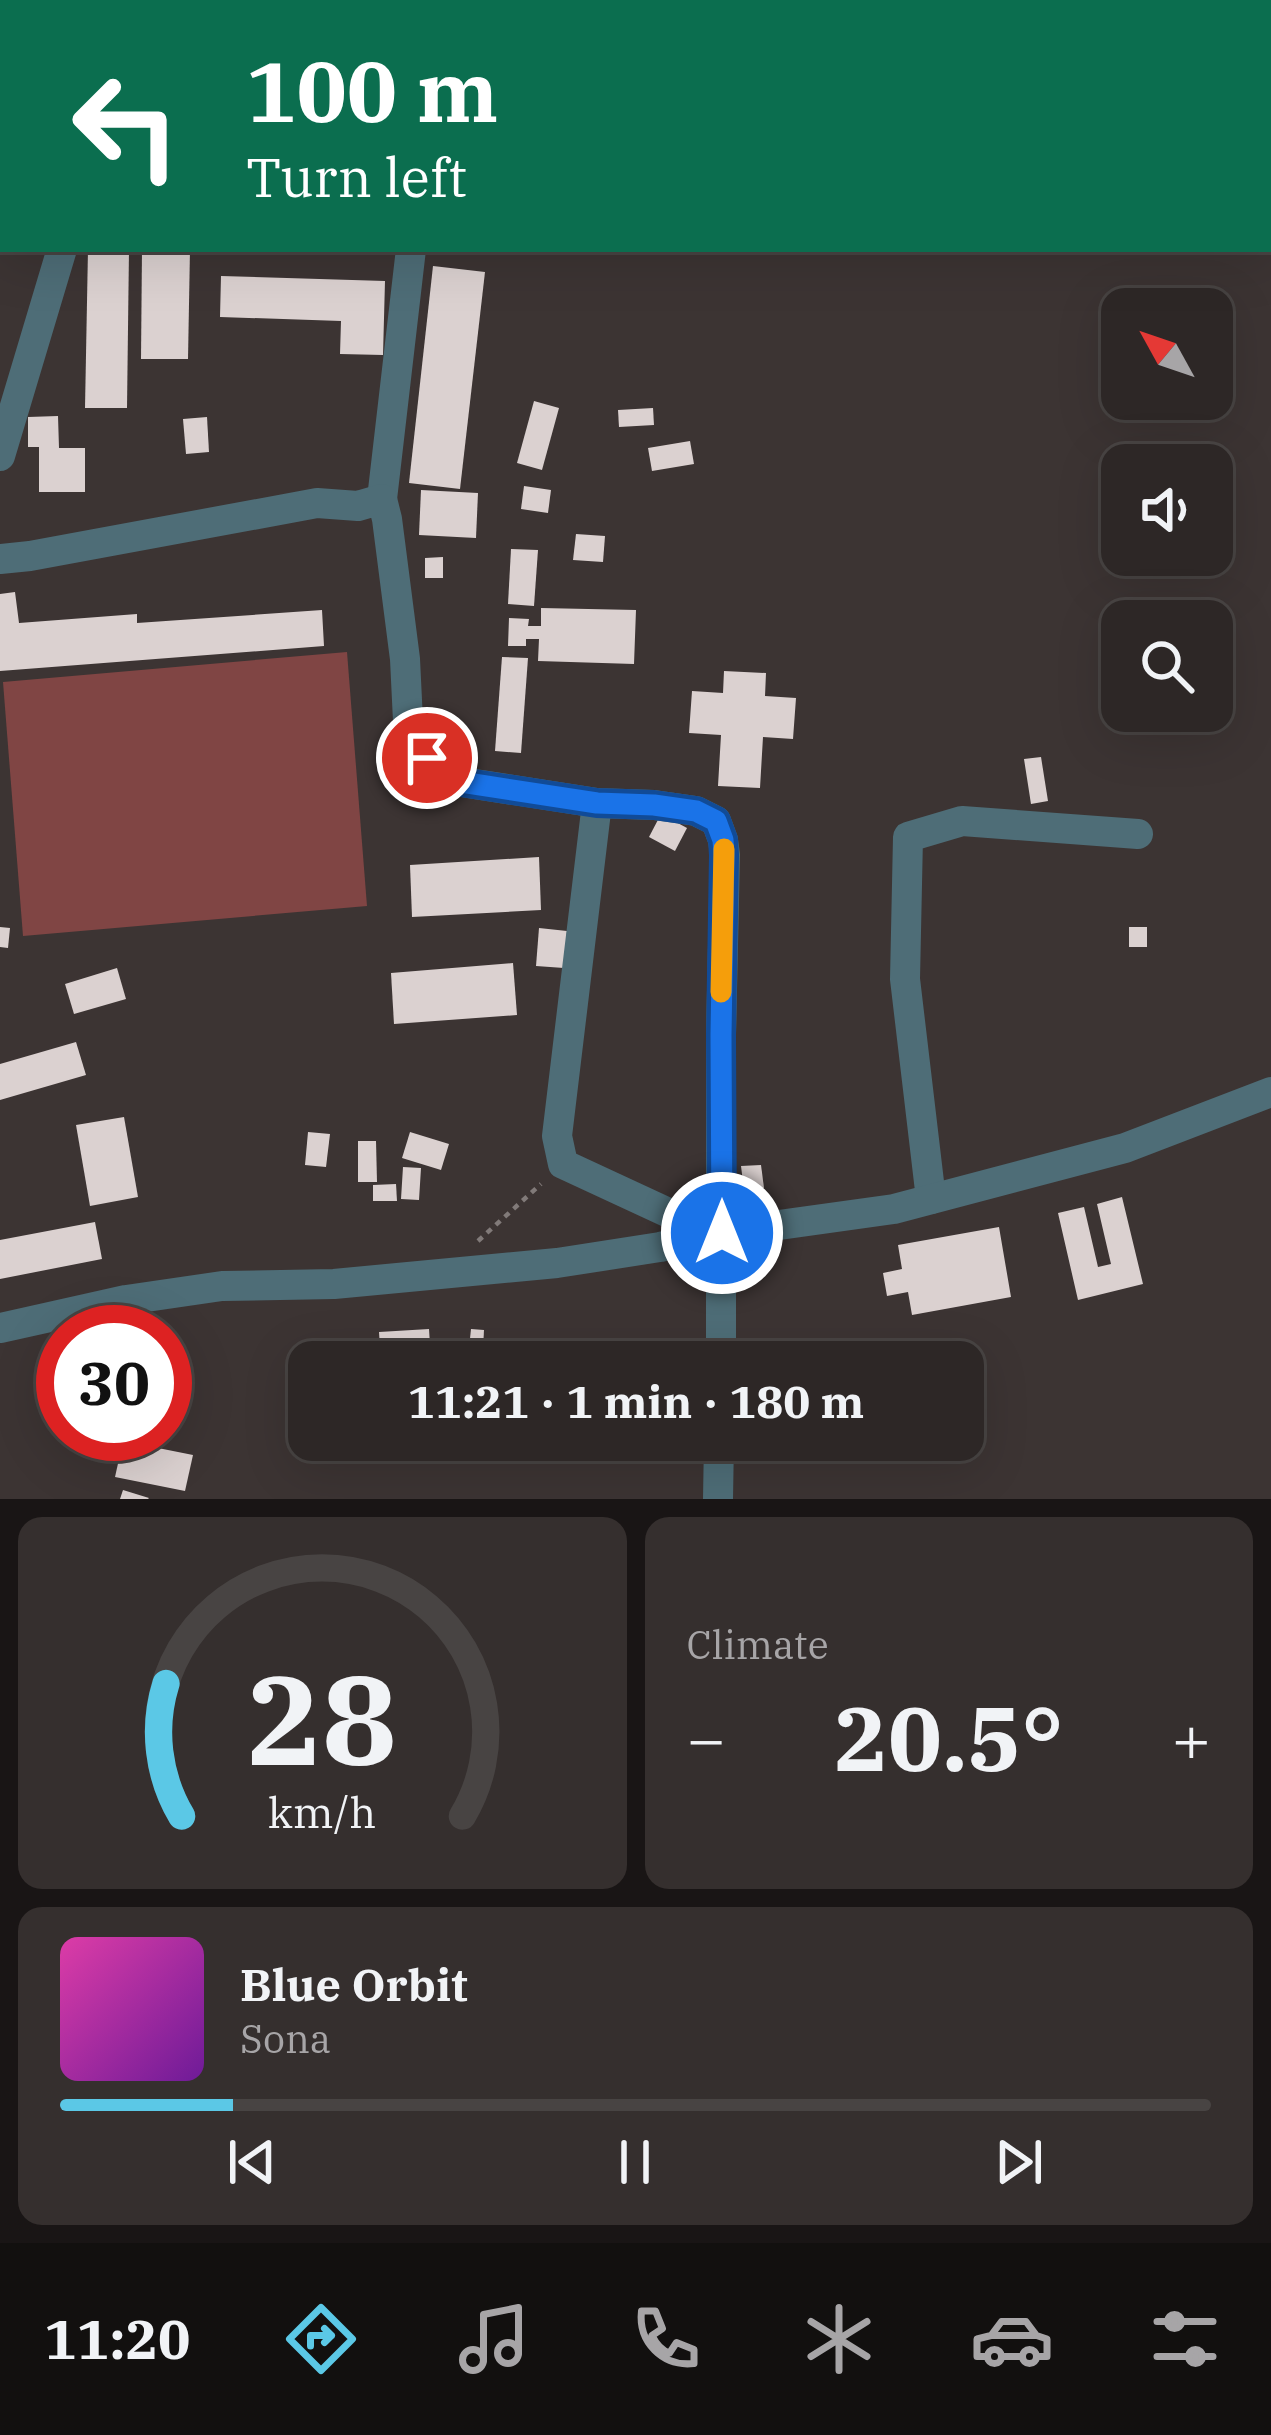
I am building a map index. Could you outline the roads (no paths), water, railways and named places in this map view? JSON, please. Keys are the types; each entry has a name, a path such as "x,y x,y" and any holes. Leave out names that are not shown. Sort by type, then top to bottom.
{"street":[{"path":"0,456 61,252"},
{"path":"411,252 382,499 405,659 408,721 427,758 448,780 597,803 696,811 716,821 723,840 707,1236 719,1341"},
{"path":"0,559 317,503 358,506 382,499"},
{"path":"597,803 557,1136 563,1164 707,1236"},
{"path":"931,1199 904,979 908,837 962,821 1138,834"},
{"path":"0,1328 126,1300 222,1286 334,1284 557,1263 894,1209 1125,1148 1271,1092"},
{"path":"718,1499 719,1461"}]}
